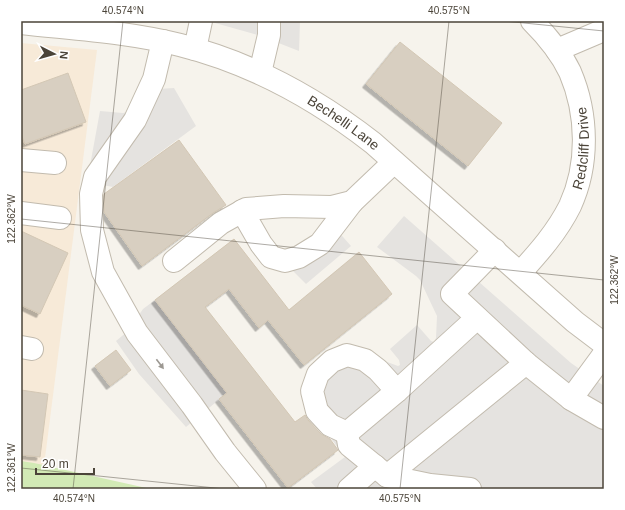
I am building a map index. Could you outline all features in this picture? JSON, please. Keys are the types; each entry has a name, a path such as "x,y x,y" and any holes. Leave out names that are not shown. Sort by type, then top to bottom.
{"street":[{"path":"195,49 201,21"},
{"path":"260,73 269,35 269,21"},
{"name":"Redcliff Drive","path":"521,272 551,237 569,207 576,190 584,157 583,124 579,100 569,71 549,39 532,21"},
{"name":"Bechelli Lane","path":"21,23 61,24 113,34 163,41 195,49 228,60 294,89 329,110 373,143 521,272 575,322 604,344"},
{"path":"557,50 604,30"},
{"path":"163,41 154,79 135,120 95,177 91,194 92,230 103,272 137,333 192,405 224,452 255,489"},
{"path":"21,160 55,163"},
{"path":"242,211 261,244 271,257 285,261 299,257 320,244 352,202 394,162"},
{"path":"174,261 221,223 246,208 284,206 332,207 352,202"},
{"path":"21,213 60,218"},
{"path":"494,250 452,294 526,362 571,399 604,418"},
{"path":"347,434 477,318"},
{"path":"571,399 604,354"},
{"path":"396,391 378,370 365,360 347,355 332,361 318,374 312,391 317,411 330,425 347,434 350,445 381,471 430,485 470,489"},
{"path":"349,489 381,471 526,362"}],"shaded area":[{"path":"208,21 300,21 299,51 258,35"},
{"path":"21,43 97,50 44,466 21,462"},
{"path":"174,88 196,126 113,187 87,182 100,111 123,113 136,110 141,90"},
{"path":"404,216 571,363 604,386 604,489 317,489 311,482 345,457 310,411 309,392 360,352 398,366 400,365 399,360 390,349 417,325 431,341 434,342 436,338 437,316 420,280 377,247"},
{"path":"336,229 351,246 306,284 289,267"},
{"path":"155,300 227,393 186,427 139,374 116,341 128,331 143,309"}],"green space":[{"path":"21,461 34,463 151,489 21,489"}],"building":[{"path":"400,42 502,123 468,166 366,84"},
{"path":"68,73 86,122 25,144 21,134 21,90"},
{"path":"179,140 226,205 142,266 104,212 104,194"},
{"path":"21,231 68,253 40,314 21,305"},
{"path":"234,239 289,310 359,252 392,294 304,365 268,320 259,328 229,289 205,307 295,422 305,415 321,434 330,439 338,450 288,488 219,399 227,393 155,300"},
{"path":"116,350 131,370 110,386 95,366"},
{"path":"21,390 48,394 40,457 21,455"}]}
